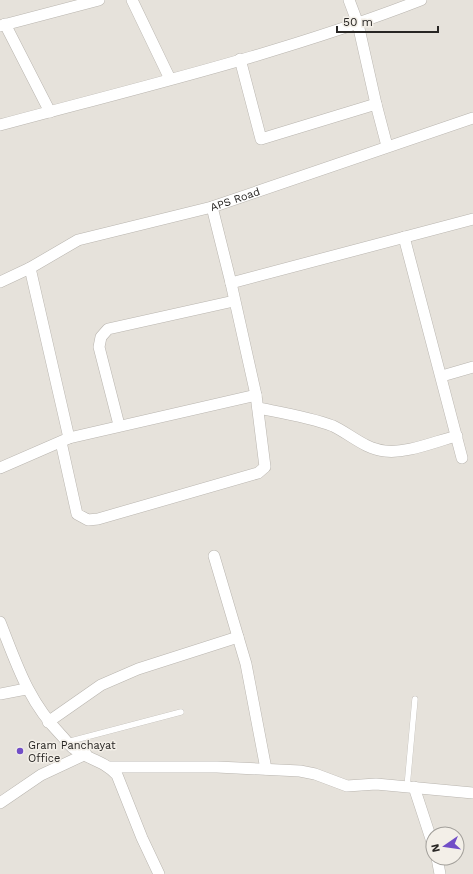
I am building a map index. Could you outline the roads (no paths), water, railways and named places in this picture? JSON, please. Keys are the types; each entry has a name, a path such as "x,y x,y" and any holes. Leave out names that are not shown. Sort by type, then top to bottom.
{"street":[{"path":"50,112 3,25 99,0"},
{"path":"132,0 170,79"},
{"path":"349,0 358,24 387,146"},
{"path":"0,125 170,79 358,24 421,0"},
{"path":"240,59 261,139 376,104"},
{"name":"APS Road","path":"0,282 30,268 78,240 212,207 387,146 473,118"},
{"path":"30,268 65,440 77,514 88,520 98,519 258,473 265,467 256,395 212,207"},
{"path":"231,283 473,219"},
{"path":"404,237 442,376 462,458"},
{"path":"119,425 99,347 101,337 108,329 234,301"},
{"path":"442,376 473,368"},
{"path":"0,468 65,440 119,425 256,395"},
{"path":"258,408 321,422 335,427 372,448 385,452 400,451 457,436"},
{"path":"214,556 238,636 255,702 266,769"},
{"path":"0,622 26,689 48,722 74,748 110,767 117,775 142,838 159,874"},
{"path":"48,722 101,685 138,669 238,636"},
{"path":"0,694 26,689"},
{"path":"0,803 41,775 86,754"},
{"path":"110,767 217,767 266,769 315,774 346,786 376,784 473,793"},
{"path":"410,787 425,826"}],"lane":[{"path":"410,787 415,699"},
{"path":"67,742 181,712"}],"place":[{"name":"Gram Panchayat Office","path":"20,751"}]}
